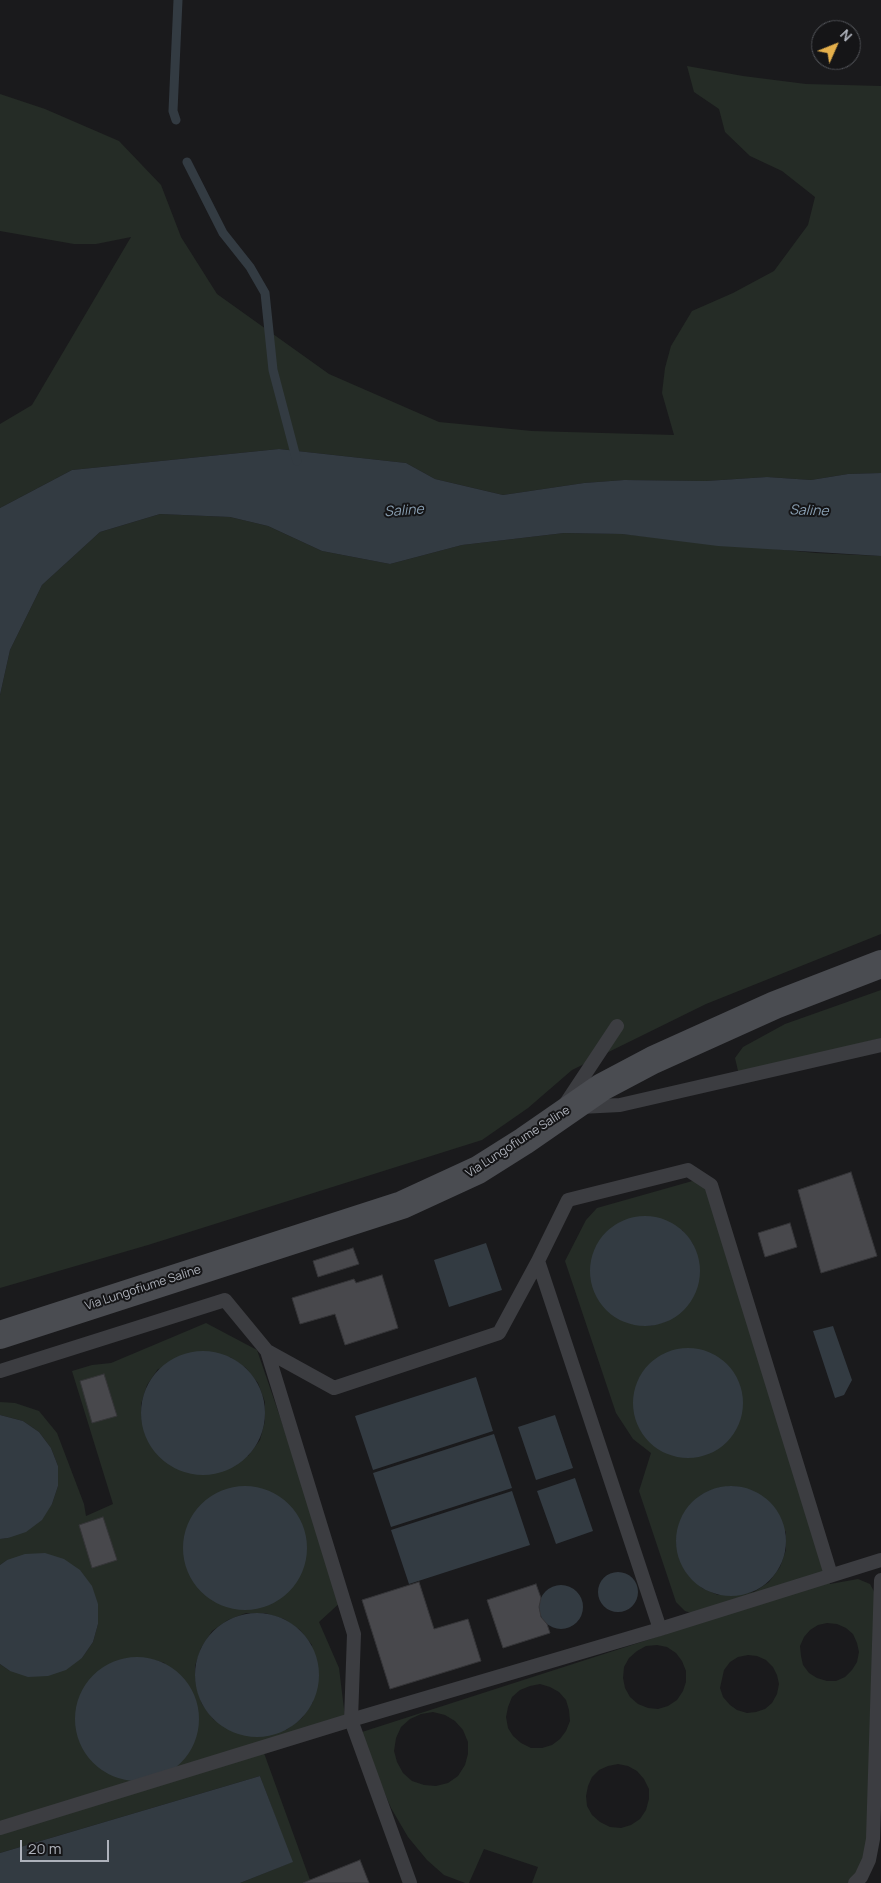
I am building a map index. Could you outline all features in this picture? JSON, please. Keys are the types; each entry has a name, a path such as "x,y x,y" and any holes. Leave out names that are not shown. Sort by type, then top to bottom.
{"street":[{"name":"Via Lungofiume Saline","path":"0,1335 402,1205 478,1170 630,1072 702,1037 775,1005 881,964"}],"lane":[{"path":"564,1113 616,1026"},
{"path":"564,1113 620,1105 881,1045"},
{"path":"0,1371 225,1300 267,1351 334,1388 499,1333 568,1200 688,1170 711,1185 831,1575"},
{"path":"538,1261 660,1629"},
{"path":"267,1351 354,1634 351,1720 410,1883"},
{"path":"0,1828 351,1720 660,1629 881,1560"},
{"path":"855,1883 861,1877 869,1860 873,1839 881,1580"}],"shaded area":[{"path":"687,66 743,76 806,84 881,86 881,473 848,474 811,480 767,477 706,481 624,480 584,483 503,495 435,479 406,463 279,449 72,470 0,508 0,424 32,405 131,237 96,244 74,244 0,231 0,94 45,109 119,141 161,185 181,237 217,294 329,374 439,422 532,431 674,435 662,393 665,368 671,346 692,311 733,293 774,271 808,225 815,197 782,171 750,156 725,132 719,109 694,92"},
{"path":"160,514 230,517 268,526 322,551 390,564 462,545 564,533 622,534 816,553 881,556 881,934 706,1004 572,1070 528,1108 482,1140 148,1245 0,1288 0,695 10,650 42,585 100,532"},
{"path":"881,990 881,1038 739,1075 735,1058 743,1047 785,1024"},
{"path":"696,1180 706,1187 830,1584 858,1579 870,1584 880,1603 873,1839 855,1883 532,1883 538,1867 484,1849 469,1883 465,1883 444,1875 427,1860 408,1837 391,1808 367,1751 362,1732 666,1634 694,1614 685,1611 676,1602 639,1491 651,1453 633,1439 616,1413 565,1261 586,1220 597,1208","holes":["682,1230 693,1244 699,1262 667,1321 650,1326 632,1324","735,1486 753,1491 786,1532 786,1550 780,1567 769,1582 754,1592 718,1595 702,1588 688,1575 680,1560 676,1542 679,1524 688,1508 701,1495 717,1488","827,1623 837,1624 853,1634 859,1652 857,1662 845,1677 836,1681 827,1681 809,1673 803,1665 800,1646 810,1630 818,1625","657,1645 667,1647 676,1653 686,1671 686,1682 677,1700 668,1706 658,1709 638,1704 630,1697 625,1688 623,1678 624,1667 629,1658 646,1646","748,1655 766,1660 773,1667 779,1684 777,1694 772,1703 765,1709 747,1713 737,1710 730,1705 723,1697 720,1688 724,1670 730,1662 738,1657","540,1684 559,1692 566,1700 570,1721 566,1731 552,1745 542,1748 531,1748 521,1743 508,1728 506,1717 508,1707 512,1697 520,1690","433,1712 445,1715 455,1721 463,1730 468,1742 468,1754 465,1765 458,1776 448,1783 436,1786 412,1781 403,1773 394,1751 396,1738 401,1727 410,1719 421,1714","618,1764 628,1766 637,1771 644,1779 649,1789 649,1799 646,1810 640,1819 631,1825 621,1828 610,1827 592,1815 587,1806 586,1796 592,1777 599,1770"]},
{"path":"206,1323 257,1350 343,1600 319,1622 339,1668 345,1717 260,1742 310,1880 303,1883 240,1883 292,1862 260,1776 0,1853 0,1664 10,1671 82,1658 93,1642 98,1624 98,1604 7,1560 0,1565 0,1539 8,1538 52,1504 58,1486 58,1466 51,1448 39,1432 23,1421 0,1415 0,1402 15,1403 39,1411 57,1433 84,1504 86,1516 113,1504 72,1371 92,1365 111,1363","holes":["230,1357 246,1368 258,1383 265,1402 265,1421 260,1440 248,1456 142,1423 141,1404 147,1385 158,1369","246,1613 265,1613 284,1619 300,1630 312,1645 313,1702 302,1718 286,1730 214,1720 202,1704 196,1685 195,1666 201,1648 212,1631 228,1620","126,1658 146,1658 165,1663 76,1731 76,1711 82,1692"]}],"water":[{"name":"Saline","path":"279,449 406,463 435,479 503,495 584,483 624,480 706,481 767,477 811,480 848,474 881,473 881,556 718,546 622,534 564,533 462,545 390,564 322,551 268,526 230,517 160,514 100,532 42,585 10,650 0,695 0,508 72,470"},
{"path":"645,1216 666,1221 684,1232 695,1250 700,1271 695,1292 684,1310 666,1321 645,1326 624,1321 606,1310 595,1292 590,1271 595,1250 606,1232 624,1221"},
{"path":"486,1243 502,1290 449,1307 434,1260"},
{"path":"833,1326 852,1380 844,1395 835,1398 813,1331"},
{"path":"688,1348 699,1349 709,1353 727,1364 738,1382 742,1392 742,1414 738,1424 727,1442 709,1453 699,1457 688,1458 677,1457 667,1453 649,1442 638,1424 634,1414 633,1403 634,1392 638,1382 649,1364 667,1353 677,1349"},
{"path":"203,1351 227,1356 247,1369 260,1389 265,1413 260,1437 247,1457 227,1470 203,1475 179,1470 159,1457 146,1437 141,1413 146,1389 159,1369 179,1356"},
{"path":"476,1377 493,1431 373,1470 355,1416"},
{"path":"0,1415 23,1421 39,1432 51,1448 58,1466 58,1486 52,1504 42,1520 26,1532 0,1539"},
{"path":"555,1415 573,1468 536,1480 518,1427"},
{"path":"494,1434 512,1488 391,1527 373,1473"},
{"path":"575,1478 593,1531 556,1544 537,1491"},
{"path":"245,1486 269,1491 289,1504 302,1524 307,1548 302,1572 289,1592 269,1605 245,1610 221,1605 201,1592 188,1572 183,1548 188,1524 201,1504 221,1491"},
{"path":"731,1486 742,1487 752,1491 770,1502 781,1520 785,1530 785,1552 781,1562 770,1580 752,1591 742,1595 731,1596 720,1595 710,1591 692,1580 681,1562 677,1552 676,1541 677,1530 681,1520 692,1502 710,1491 720,1487"},
{"path":"512,1491 530,1545 409,1584 391,1530"},
{"path":"45,1553 64,1559 80,1570 92,1586 98,1604 98,1624 93,1642 82,1658 66,1670 48,1676 28,1677 10,1671 0,1664 0,1565 7,1560 25,1554"},
{"path":"622,1572 629,1575 635,1581 638,1592 637,1600 629,1609 622,1612 614,1612 607,1609 599,1600 598,1588 601,1581 610,1573"},
{"path":"561,1585 573,1589 579,1595 583,1607 579,1619 573,1625 561,1629 549,1625 543,1619 539,1607 543,1595 549,1589"},
{"path":"257,1613 281,1618 301,1631 314,1651 319,1675 314,1699 301,1719 281,1732 257,1737 233,1732 213,1719 200,1699 195,1675 200,1651 213,1631 233,1618"},
{"path":"137,1657 161,1662 181,1675 194,1695 199,1719 194,1743 181,1763 161,1776 137,1781 113,1776 93,1763 80,1743 75,1719 80,1695 93,1675 113,1662"},
{"path":"260,1776 293,1862 240,1883 0,1883 0,1853"}],"building":[{"path":"851,1172 877,1256 821,1273 798,1190"},
{"path":"790,1223 797,1247 765,1257 758,1233"},
{"path":"353,1248 359,1264 318,1277 313,1261"},
{"path":"382,1275 398,1328 345,1345 335,1314 300,1324 292,1298 354,1279 356,1283"},
{"path":"104,1374 117,1416 92,1423 80,1381"},
{"path":"103,1517 117,1560 92,1568 79,1525"},
{"path":"419,1582 434,1629 468,1619 481,1661 390,1689 362,1600"},
{"path":"536,1584 541,1598 539,1607 541,1617 547,1624 550,1633 503,1648 487,1600"},
{"path":"360,1860 369,1883 303,1883 310,1880"}],"waterway":[{"path":"176,120 173,111 178,0"},
{"path":"187,162 223,233 250,267 265,293 273,370 297,461"}]}
